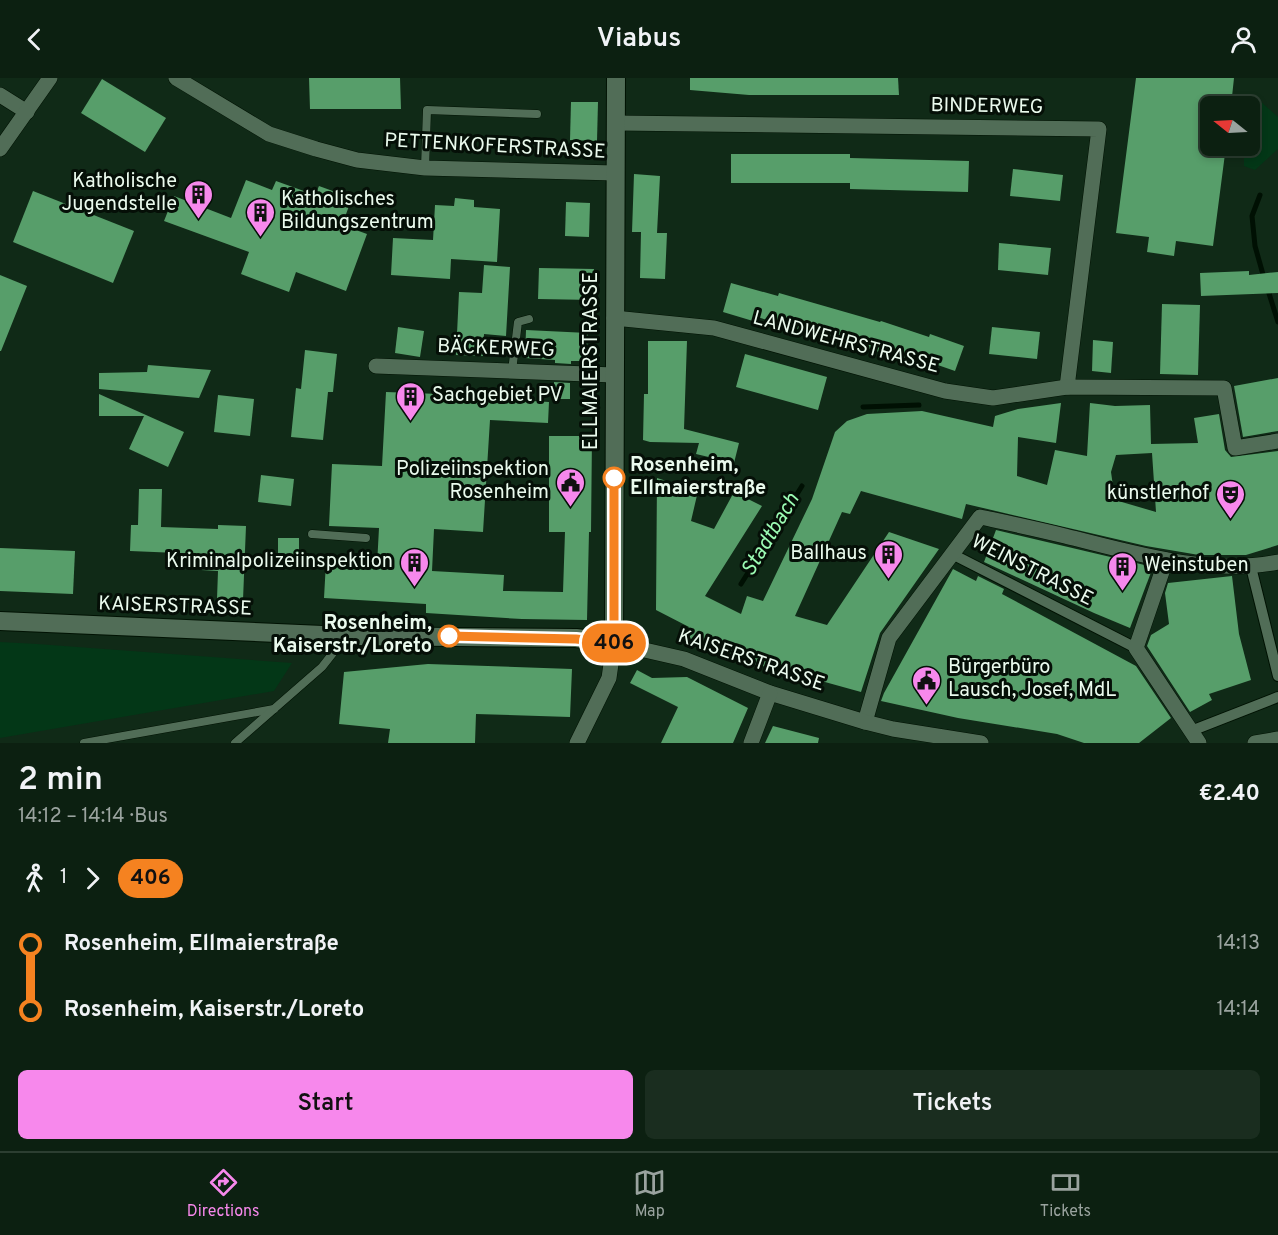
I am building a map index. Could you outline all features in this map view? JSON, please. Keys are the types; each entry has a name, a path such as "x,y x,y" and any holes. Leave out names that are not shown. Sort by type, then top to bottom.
{"street":[{"path":"0,149 50,78"},
{"name":"PETTENKOFERSTRASSE","path":"176,78 269,134 349,158 425,168 615,173"},
{"name":"ELLMAIERSTRASSE","path":"614,643 616,78"},
{"path":"0,95 27,112"},
{"name":"BINDERWEG","path":"616,123 1099,129 1067,387"},
{"name":"LANDWEHRSTRASSE","path":"614,318 714,328 955,393 993,398 1067,387 1224,388 1235,448 1278,441"},
{"name":"BÄCKERWEG","path":"376,366 614,375"},
{"path":"952,554 980,517 1166,560 1251,567 1278,562"},
{"name":"WEINSTRASSE","path":"865,722 889,638 952,554 1136,648 1195,737"},
{"path":"1136,648 1166,560"},
{"path":"1251,567 1278,676"},
{"name":"KAISERSTRASSE","path":"0,621 346,636 576,639 614,643 684,660 770,693 865,722 893,729 981,743"},
{"path":"577,743 609,678 614,643"},
{"path":"751,743 770,693"},
{"path":"1195,737 1278,697"},
{"path":"1255,743 1278,740"}],"lane":[{"path":"425,168 427,110 537,114"},
{"path":"512,371 518,322 530,319"},
{"path":"312,534 366,538"},
{"path":"235,743 322,667 346,636"},
{"path":"84,743 273,709"}],"green space":[{"path":"1260,101 1278,117 1278,149 1255,170 1244,166 1244,156 1260,156"},
{"path":"0,642 292,663 274,691 0,738"}],"building":[{"path":"309,78 400,78 401,109 310,109"},
{"path":"690,78 898,78 899,95 749,95 690,90"},
{"path":"1136,78 1234,78 1232,96 1200,96 1200,156 1225,156 1213,246 1176,241 1174,256 1147,252 1149,237 1116,233"},
{"path":"102,79 166,118 145,152 81,113"},
{"path":"571,102 598,102 597,141 570,140"},
{"path":"731,154 850,154 850,158 969,161 968,192 850,189 850,183 731,183"},
{"path":"1013,169 1063,175 1060,201 1010,196"},
{"path":"634,174 660,176 657,233 667,233 665,279 640,278 641,232 632,232"},
{"name":"Katholisches Bildungszentrum","path":"246,180 272,190 276,181 315,195 319,186 352,198 342,225 367,234 346,291 296,272 289,292 241,274 249,252 164,221 174,196 231,218"},
{"path":"33,191 134,231 113,283 13,242"},
{"path":"455,198 474,200 474,207 500,209 497,262 451,259 450,279 391,275 393,238 433,240 435,205 454,206"},
{"path":"566,202 590,203 589,237 565,236"},
{"path":"999,243 1051,248 1048,275 998,270"},
{"path":"484,265 510,267 506,336 484,334 483,356 456,355 459,292 482,293"},
{"path":"539,268 594,269 593,300 538,299"},
{"path":"1249,271 1249,275 1278,272 1278,293 1201,296 1200,273"},
{"path":"0,275 27,286 1,351 0,351"},
{"path":"731,283 778,296 779,293 881,321 929,337 930,334 964,346 955,371 906,354 904,360 802,327 801,330 754,316 753,321 723,312"},
{"path":"1162,304 1200,305 1198,375 1160,374"},
{"path":"398,327 424,331 420,357 395,353"},
{"path":"992,327 1040,332 1037,359 989,354"},
{"path":"526,330 588,333 586,361 571,361 571,364 555,363 555,360 525,358"},
{"path":"1093,340 1113,342 1111,373 1092,371"},
{"path":"648,341 687,341 684,429 739,443 734,463 696,454 699,443 643,440 644,394 648,394"},
{"path":"305,350 337,354 333,392 328,392 323,440 291,437 296,388 301,389"},
{"path":"745,354 827,377 818,410 736,387"},
{"path":"148,365 211,370 199,398 99,389 99,373 147,372"},
{"path":"1278,378 1278,431 1243,437 1234,386"},
{"path":"554,382 570,383 570,399 554,399"},
{"path":"386,392 549,402 548,423 490,420 483,532 434,529 432,571 504,575 503,591 563,592 565,532 549,532 549,436 592,436 587,620 522,619 426,613 426,604 324,598 326,562 377,565 379,528 329,526 332,464 382,466"},
{"path":"99,394 184,432 168,467 129,449 144,416 99,416"},
{"path":"218,395 254,399 250,436 214,432"},
{"path":"1061,403 1056,443 1018,437 1017,476 1047,485 1055,450 1087,456 1090,403 1115,406 1150,405 1151,444 1198,443 1194,418 1219,414 1225,450 1231,457 1278,451 1278,545 1246,555 1199,555 1146,546 966,504 962,519 861,491 850,514 842,512 795,616 827,625 889,532 939,549 880,633 861,692 778,669 741,662 685,636 689,627 656,610 657,478 698,491 691,521 714,529 734,492 762,506 705,596 741,614 747,596 763,601 812,499 835,432 847,421 867,414 922,411 993,427 995,416 1018,409","holes":["1152,453 1156,512 1115,500 1111,472 1116,455"]},
{"path":"261,475 294,479 291,506 258,502"},
{"path":"139,489 162,489 161,527 218,529 218,525 246,526 243,600 217,599 218,571 201,570 202,554 130,551 131,525 138,525"},
{"path":"996,530 1153,567 1130,628 984,562"},
{"path":"278,538 299,538 299,558 278,558"},
{"path":"0,548 75,551 73,594 0,591"},
{"path":"953,569 976,581 978,576 1004,589 1002,594 1136,666 1171,718 1139,743 1084,743 1057,734 958,718 881,701"},
{"path":"1232,576 1239,634 1251,680 1209,694 1212,700 1190,712 1147,646 1151,635 1169,624 1165,593 1168,583"},
{"path":"428,664 572,669 570,717 476,714 475,743 388,743 390,729 339,724 344,672"},
{"path":"637,670 652,678 687,677 748,708 733,743 661,743 678,707 630,683"},
{"path":"773,726 819,738 818,743 765,743"}],"waterway":[{"path":"1260,195 1252,216 1255,246 1264,278"},
{"path":"1267,287 1278,322"},
{"name":"Stadtbach","path":"863,407 919,405"},
{"name":"Stadtbach","path":"741,584 802,486"}],"bus line":[{"name":"406","path":"449,636 576,639 614,643 614,478"}],"place":[{"name":"Katholische Jugendstelle","path":"198,220"},
{"name":"Katholisches Bildungszentrum","path":"260,238"},
{"name":"Sachgebiet PV","path":"411,422"},
{"name":"Rosenheim, Ellmaierstraße","path":"614,478"},
{"name":"Polizeiinspektion Rosenheim","path":"570,508"},
{"name":"künstlerhof","path":"1230,520"},
{"name":"Ballhaus","path":"888,580"},
{"name":"Kriminalpolizeiinspektion","path":"414,588"},
{"name":"Weinstuben","path":"1123,592"},
{"name":"Rosenheim, Kaiserstr./Loreto","path":"449,636"},
{"name":"Bürgerbüro Lausch, Josef, MdL","path":"927,706"}]}
